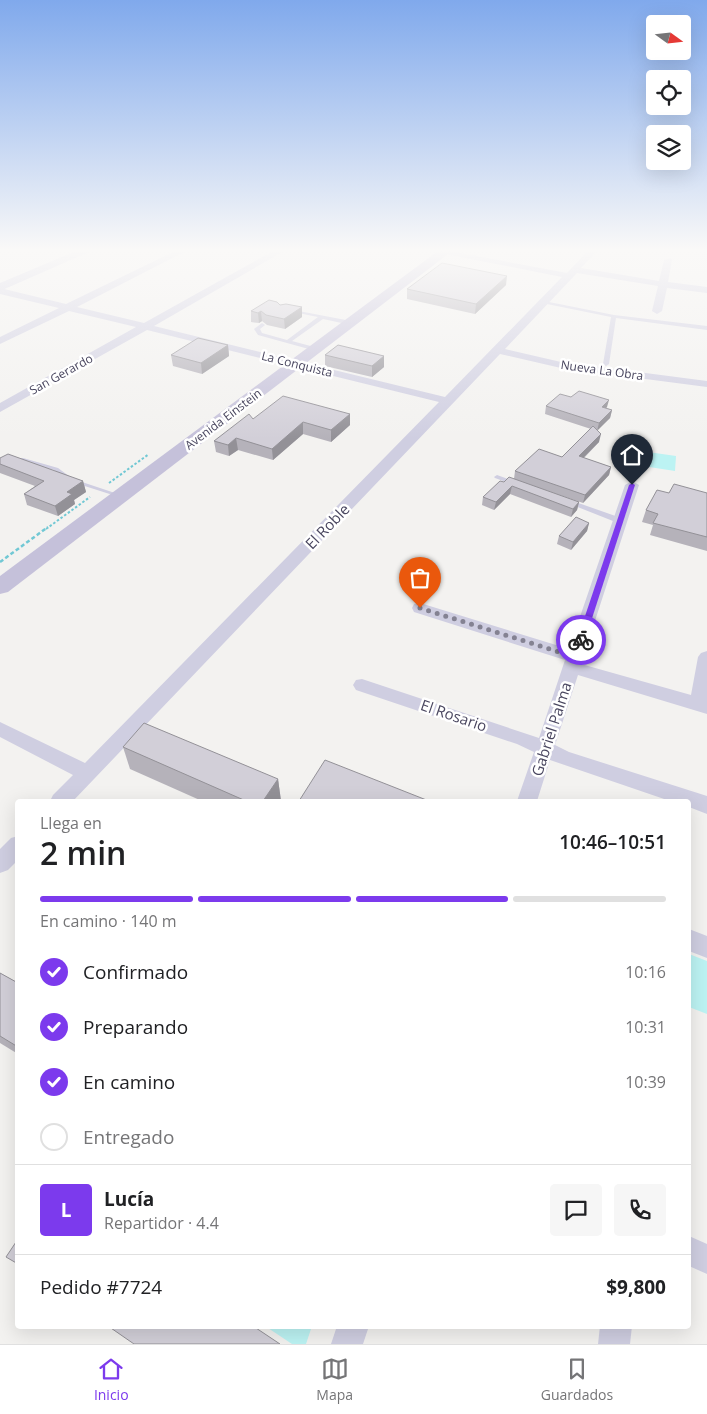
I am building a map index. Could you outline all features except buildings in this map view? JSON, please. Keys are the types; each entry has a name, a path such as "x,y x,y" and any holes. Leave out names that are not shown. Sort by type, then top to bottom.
{"main road":[{"name":"Avenida Einstein","path":"0,587 363,314"}],"street":[{"path":"0,341 56,314"},
{"name":"La Conquista","path":"91,314 448,401"},
{"name":"San Gerardo","path":"0,408 169,314"},
{"name":"El Roble","path":"62,799 533,314"},
{"name":"Nueva La Obra","path":"497,350 567,366 707,384"},
{"name":"Gabriel Palma","path":"528,799 632,485"},
{"path":"420,608 702,705 707,657"},
{"name":"El Rosario","path":"362,684 524,739 563,758 689,799"},
{"path":"0,729 87,773"},
{"name":"El Rosario","path":"691,800 707,805"},
{"path":"0,863 15,848"},
{"path":"691,941 707,947"},
{"path":"691,1252 707,1259"},
{"path":"347,1344 352,1329"},
{"path":"614,1344 616,1329"}],"lane":[{"path":"307,314 351,323"},
{"path":"603,314 707,328"},
{"path":"606,364 614,316"},
{"path":"288,341 322,317"},
{"path":"262,324 257,329 260,334 316,349"},
{"path":"0,467 11,460 22,460 56,469 71,480 121,496"},
{"path":"498,477 525,487"},
{"path":"562,500 620,521"}],"path":[{"path":"0,562 156,449"}],"shaded area":[{"path":"620,448 676,456 675,471 617,462"},
{"path":"691,955 707,961 707,1014 691,1008"},
{"path":"270,1329 311,1329 306,1344 292,1344"}],"way so far":[{"path":"420,608 575,657 581,640"}],"route":[{"path":"581,640 632,485"}]}
